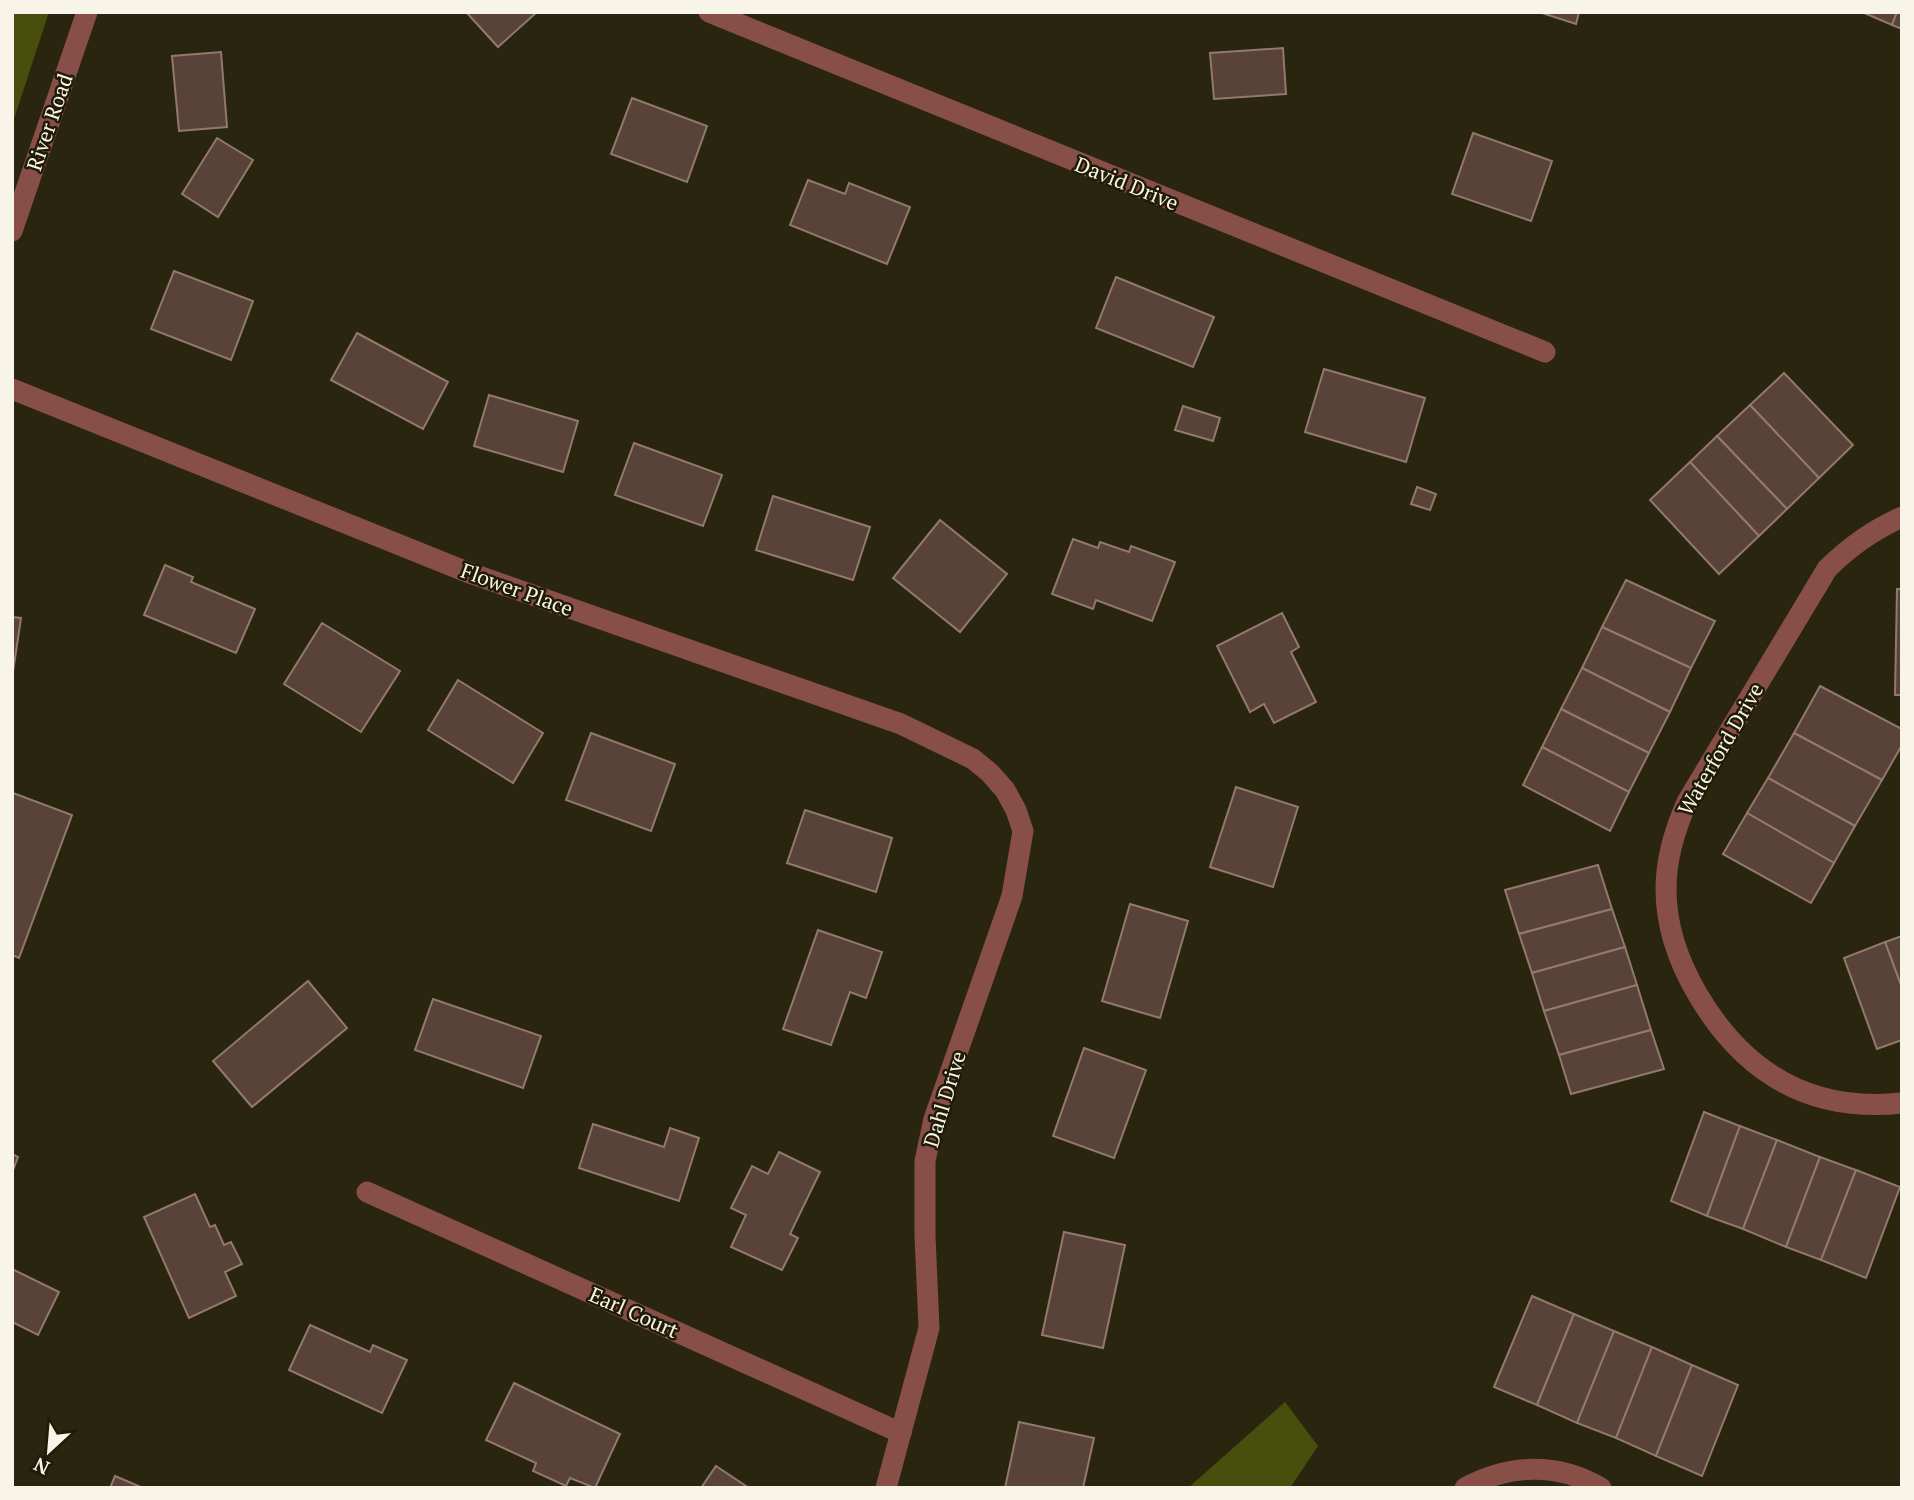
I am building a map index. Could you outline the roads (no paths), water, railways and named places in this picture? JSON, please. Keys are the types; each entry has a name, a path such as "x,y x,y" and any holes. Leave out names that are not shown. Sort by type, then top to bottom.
{"street":[{"name":"River Road","path":"12,231 87,12"},
{"name":"David Drive","path":"709,12 1545,352"},
{"name":"Flower Place","path":"12,389 467,572 901,724 972,759 990,773 1011,800"},
{"name":"Waterford Drive","path":"1902,517 1880,527 1843,553 1827,569 1687,802 1672,844 1666,889 1671,934 1687,977 1710,1016 1739,1051 1775,1078 1806,1092 1838,1102 1883,1105 1902,1103"},
{"name":"Dahl Drive","path":"886,1488 929,1328 925,1161 934,1119 1012,896 1023,831 1011,800"},
{"name":"Earl Court","path":"367,1192 901,1433"},
{"path":"1465,1488 1483,1478 1505,1471 1527,1469 1572,1475 1601,1488"}]}
